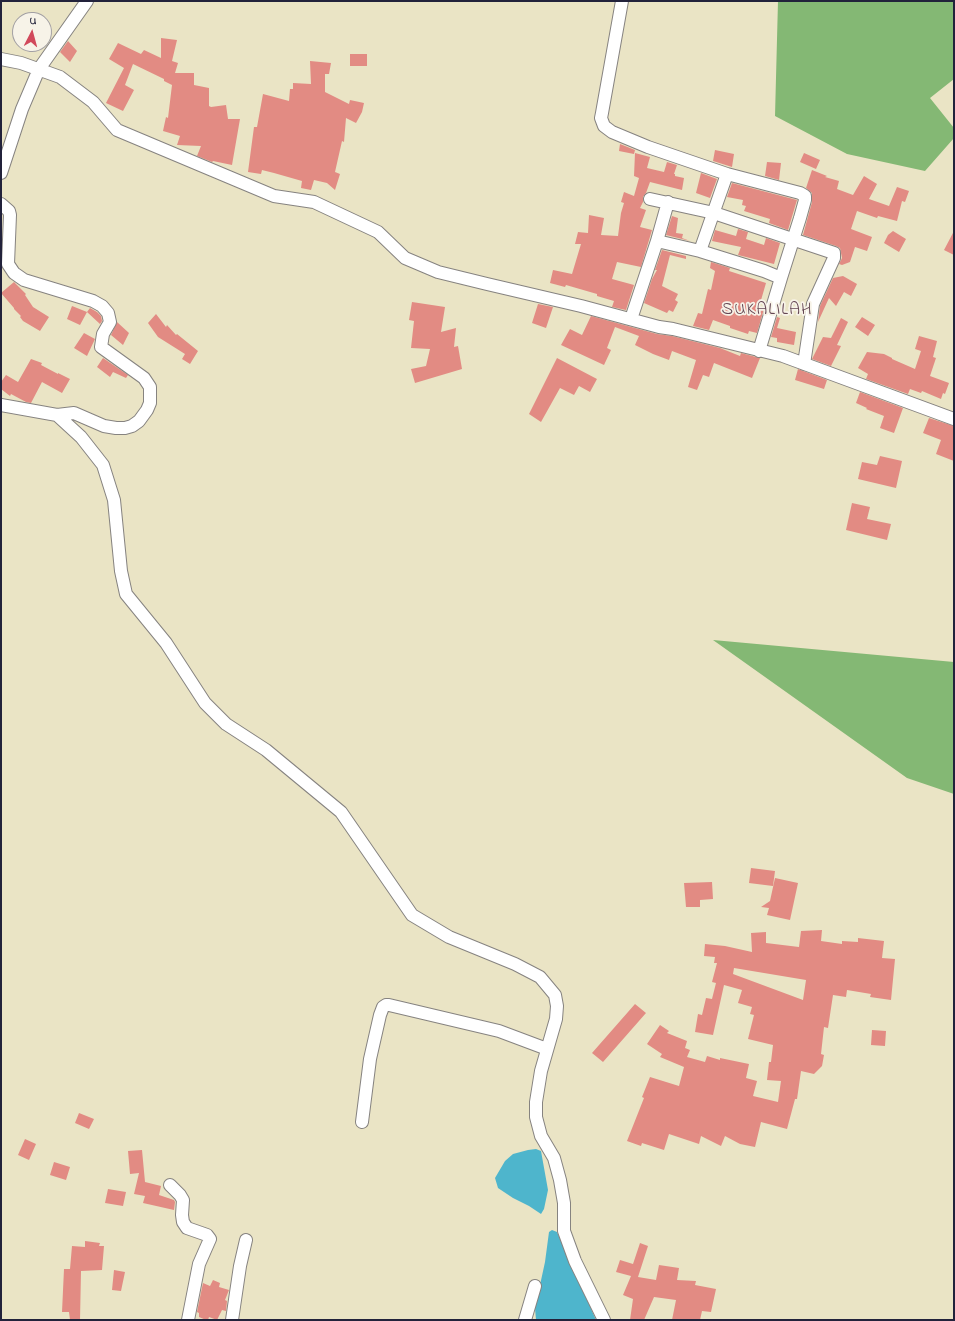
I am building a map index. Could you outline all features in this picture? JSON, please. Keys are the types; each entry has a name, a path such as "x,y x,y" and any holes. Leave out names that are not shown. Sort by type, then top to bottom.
{"street":[{"path":"1,173 22,109 39,69 87,1"},
{"path":"622,1 601,118 604,126 612,132 648,147 727,174 803,194 805,200 759,350"},
{"path":"1,59 21,63 60,78 93,102 117,130 274,196 314,202 378,232 405,258 438,272 783,356 954,419"},
{"path":"700,252 727,174"},
{"path":"650,199 714,213 835,254 813,304 804,364"},
{"path":"631,319 657,241 668,202"},
{"path":"1,204 9,211 10,215 8,264 14,273 24,280 99,304 110,317 109,326 103,334 101,347 144,378 150,387 150,403 147,410 139,422 125,428 104,426 74,413 56,415 1,405"},
{"path":"657,241 764,271 781,278"},
{"path":"56,415 81,437 103,465 114,500 121,571 126,594 166,643 205,703 226,724 266,750 341,812 412,915 449,937 515,964 540,977 555,995 557,1006 556,1019 541,1071 536,1102 536,1117 541,1136 554,1158 560,1180 564,1204 564,1231 574,1261 604,1320"},
{"path":"362,1122 370,1059 380,1015 383,1007 386,1005 499,1031 547,1049"},
{"path":"170,1185 180,1194 183,1200 183,1222 187,1228 207,1235 210,1239 200,1264 188,1320"},
{"path":"232,1320 240,1266 246,1240"},
{"path":"525,1320 535,1286"}],"green space":[{"path":"778,1 954,1 954,79 930,98 954,128 954,138 925,171 847,154 775,116"},
{"path":"713,640 954,662 954,794 907,778"}],"water":[{"path":"536,1149 541,1151 548,1190 544,1209 541,1214 498,1188 495,1178 505,1161 513,1154"},
{"path":"552,1230 557,1232 596,1320 536,1320 535,1308 545,1262 549,1232"}],"building":[{"path":"161,38 177,40 172,61 178,63 175,73 194,73 194,85 209,88 209,106 226,105 228,119 240,119 232,165 212,162 197,156 201,146 177,145 180,136 163,131 166,117 168,118 172,85 164,81 164,79 133,64 125,85 134,90 123,111 106,103 124,68 109,59 118,43 141,54 144,50 161,58"},
{"path":"68,41 77,51 70,62 60,52"},
{"path":"350,54 367,54 367,66 350,66"},
{"path":"310,61 331,63 329,74 325,74 325,92 349,104 350,100 364,103 362,112 356,123 346,118 344,142 342,141 335,172 340,174 335,190 327,183 314,180 311,190 301,188 302,181 274,173 262,170 261,174 248,172 254,127 257,127 263,94 289,101 290,89 293,89 293,83 311,84"},
{"path":"620,144 635,150 634,154 619,151"},
{"path":"715,150 734,154 732,167 713,161"},
{"path":"635,153 650,157 647,168 664,172 667,162 677,165 674,174 675,176 684,178 682,190 650,182 643,197 643,202 640,208 646,210 640,227 652,230 641,267 617,262 612,279 634,285 626,310 612,307 614,301 597,296 597,294 566,285 565,287 550,283 553,270 572,274 581,244 575,244 578,232 588,233 589,215 604,218 601,235 618,236 624,203 621,202 624,192 634,196 639,178 634,176"},
{"path":"804,153 820,160 816,169 800,162"},
{"path":"767,162 781,163 779,180 765,176"},
{"path":"812,170 827,176 825,177 839,181 837,189 853,195 864,176 877,184 869,199 889,206 897,187 909,191 905,202 902,201 897,221 878,216 877,218 857,211 851,229 872,237 867,251 855,247 850,262 842,265 839,264 842,258 840,248 803,235 812,202 812,193 806,188"},
{"path":"701,173 717,179 710,198 696,193"},
{"path":"732,183 797,200 788,230 769,223 770,219 744,211 746,206 742,205 743,200 727,197"},
{"path":"672,216 678,218 676,233 683,234 682,238 690,241 666,235"},
{"path":"738,229 748,232 746,239 764,245 766,238 780,243 774,264 738,255 741,247 712,241 715,230 736,236"},
{"path":"893,231 906,239 899,252 884,243 888,235"},
{"path":"954,231 954,255 944,250"},
{"path":"662,250 686,256 686,259 670,255 662,286 678,294 675,300 678,302 673,312 669,310 667,313 644,303 652,279 657,270 655,270"},
{"path":"711,262 730,268 729,271 766,283 759,307 764,309 757,333 749,331 748,334 713,320 709,330 693,326 698,313 702,314 708,289 711,290 715,271 710,268"},
{"path":"843,276 857,284 851,296 844,292 836,306 829,298 818,322 820,306 833,278"},
{"path":"14,282 26,294 25,295 33,307 49,317 40,331 23,321 20,317 21,316 1,293"},
{"path":"412,302 445,307 441,332 456,328 454,347 458,346 462,369 415,383 411,369 426,366 430,349 411,348 414,321 409,320"},
{"path":"538,304 553,307 546,328 532,323"},
{"path":"72,306 87,312 80,325 67,319"},
{"path":"90,308 101,316 102,321 100,324 87,312"},
{"path":"156,314 166,327 167,325 176,335 177,334 198,351 190,364 182,359 185,354 158,337 148,323"},
{"path":"591,316 657,334 672,336 720,348 740,356 741,353 760,358 752,378 714,363 709,377 703,375 697,390 688,387 696,360 672,351 669,360 653,354 635,345 639,336 615,327 607,348 611,350 604,365 561,345 570,329 582,335"},
{"path":"777,317 780,318 777,328 796,332 794,345 777,342 777,338 771,337"},
{"path":"862,317 875,325 868,336 855,327"},
{"path":"841,318 848,322 837,345 841,346 831,366 812,359 823,337 831,338"},
{"path":"117,322 129,333 123,345 111,335"},
{"path":"84,333 95,339 87,356 74,348"},
{"path":"919,336 937,341 933,357 936,358 930,376 949,383 945,394 943,393 941,399 922,391 921,393 910,389 908,394 866,379 868,374 858,368 867,352 884,354 915,369 921,351 915,349"},
{"path":"103,358 128,375 126,378 113,372 110,377 97,367"},
{"path":"557,358 597,379 590,392 579,386 574,395 560,388 541,422 529,414"},
{"path":"31,359 42,363 41,365 70,379 62,393 42,382 31,403 11,394 10,396 1,389 1,382 6,375 18,382"},
{"path":"798,369 827,380 824,389 795,380"},
{"path":"860,392 903,408 894,433 880,428 884,416 866,409 867,408 856,403"},
{"path":"929,418 954,426 954,461 936,454 941,440 923,433"},
{"path":"880,456 902,461 896,488 858,479 862,462 877,465"},
{"path":"852,503 870,507 867,519 891,524 887,540 846,530"},
{"path":"751,868 775,871 773,886 749,883"},
{"path":"775,878 798,883 790,920 767,915 769,908 761,907 770,901"},
{"path":"712,882 713,899 700,900 700,907 686,907 684,883"},
{"path":"822,930 821,941 842,944 842,941 858,942 858,938 884,941 882,958 895,959 891,1000 870,997 871,994 847,990 846,997 833,995 828,1028 824,1027 821,1054 824,1055 822,1066 814,1074 801,1071 797,1099 795,1099 787,1129 761,1122 755,1147 740,1144 725,1136 721,1146 701,1136 699,1144 669,1134 664,1150 642,1143 641,1146 627,1141 644,1098 642,1097 650,1077 679,1086 684,1067 660,1057 662,1054 647,1044 660,1025 669,1031 667,1033 687,1041 685,1048 690,1050 687,1057 705,1062 707,1056 720,1060 720,1058 749,1064 746,1078 757,1081 753,1096 778,1102 781,1081 767,1080 773,1045 748,1039 754,1015 750,1014 752,1007 738,1003 742,990 724,985 713,1035 695,1032 698,1014 702,1015 706,998 712,999 716,983 712,982 717,963 714,963 715,957 704,956 705,944 725,946 752,952 751,933 766,932 766,943 799,947 801,931","holes":["734,968 806,980 803,1000 733,974"]},
{"path":"635,1004 646,1013 603,1062 592,1053"},
{"path":"872,1030 886,1031 885,1046 871,1045"},
{"path":"79,1113 94,1119 89,1129 75,1123"},
{"path":"25,1139 36,1144 29,1160 18,1155"},
{"path":"142,1150 145,1182 161,1186 159,1195 174,1200 174,1210 143,1203 145,1196 134,1194 139,1173 130,1174 128,1151"},
{"path":"54,1162 70,1167 66,1180 50,1175"},
{"path":"108,1189 126,1192 123,1206 105,1203"},
{"path":"85,1241 100,1243 99,1246 104,1246 102,1270 81,1271 80,1320 70,1320 69,1312 62,1312 64,1269 70,1269 72,1246 85,1247"},
{"path":"640,1243 648,1246 638,1277 656,1280 659,1265 679,1268 677,1280 696,1281 695,1285 716,1289 711,1312 702,1311 700,1320 672,1320 676,1300 654,1297 644,1320 630,1320 633,1299 623,1295 631,1276 616,1272 620,1260 633,1264"},
{"path":"114,1270 125,1272 121,1291 112,1290"},
{"path":"213,1280 220,1283 219,1287 229,1290 225,1300 227,1301 226,1311 222,1310 217,1320 209,1317 208,1320 206,1320 199,1317 199,1313 197,1312 203,1283 210,1286"}],"district":[{"name":"SUKALILAH","path":"767,311"}]}
